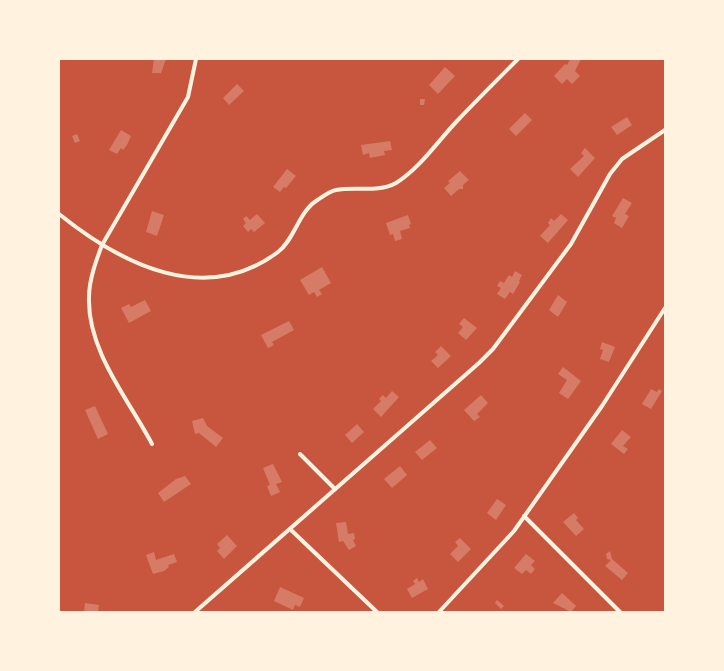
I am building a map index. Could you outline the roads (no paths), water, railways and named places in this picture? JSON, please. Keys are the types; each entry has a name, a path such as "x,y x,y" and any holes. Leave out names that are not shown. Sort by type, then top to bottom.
{"street":[{"path":"152,444 108,371 94,331 89,298 96,263 102,245 188,97 196,59"},
{"path":"59,214 102,245 137,263 174,276 207,279 233,275 258,266 280,251 314,203 335,190 383,188 396,182 422,160 518,59"},
{"path":"195,612 464,378 493,349 571,244 610,174 622,159 665,130"},
{"path":"439,612 514,531 602,406 665,308"},
{"path":"300,454 336,489"},
{"path":"524,516 620,612"},
{"path":"291,530 377,612"}]}
